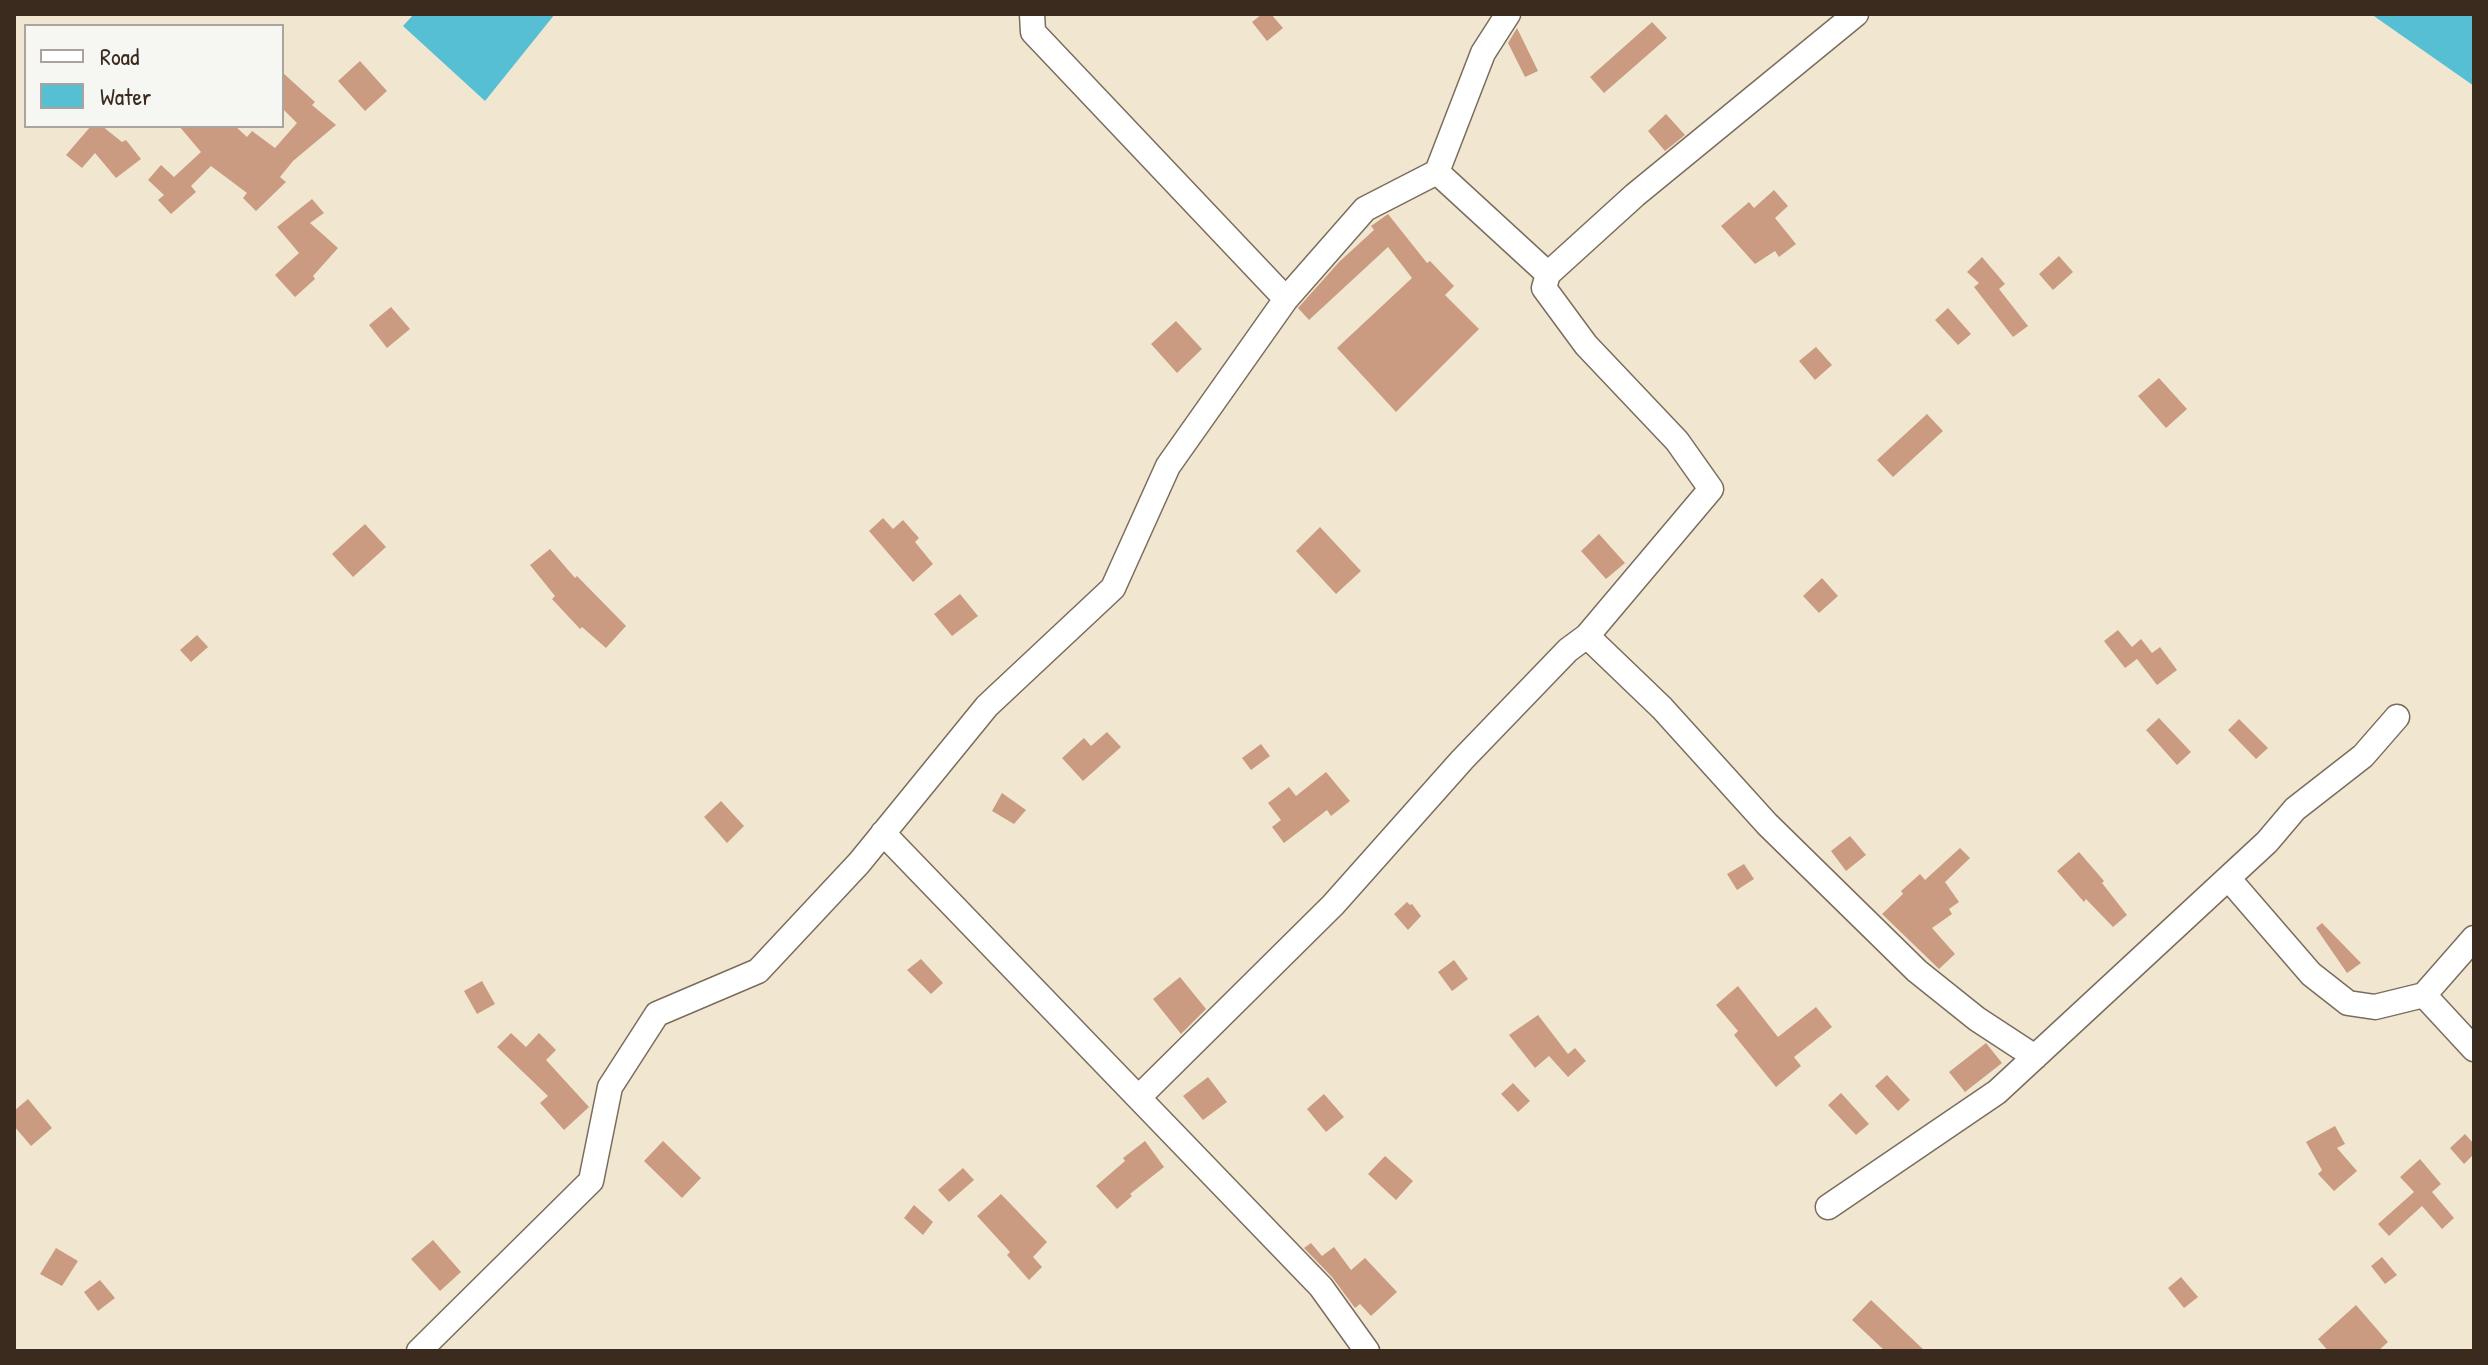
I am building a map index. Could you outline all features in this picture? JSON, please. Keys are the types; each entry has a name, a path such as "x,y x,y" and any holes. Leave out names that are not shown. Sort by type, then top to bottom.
{"street":[{"path":"1032,14 1033,32 1286,299"},
{"path":"419,1351 591,1181 610,1087 657,1014 758,971 859,863 987,706 1113,588 1168,466 1286,299 1365,209 1437,172 1483,53 1508,14"},
{"path":"1140,1096 1333,905 1462,760 1568,650 1587,636 1711,489 1677,441 1586,345 1544,288 1548,274 1635,195 1856,14"},
{"path":"1437,172 1548,274"},
{"path":"1587,636 1662,708 1767,824 1917,971 1977,1019 2035,1057"},
{"path":"1828,1207 1997,1092 2267,842 2295,809 2363,756 2397,717"},
{"path":"883,833 1321,1287 1367,1351"},
{"path":"2228,878 2311,974 2348,1003 2375,1007 2424,995 2474,938"},
{"path":"2424,995 2474,1049"}],"water":[{"path":"414,14 555,14 485,101 403,26"},
{"path":"2371,14 2474,14 2474,86"}],"building":[{"path":"1262,14 1271,14 1283,28 1267,41 1252,22"},
{"path":"1652,22 1667,38 1604,93 1590,77"},
{"path":"1517,28 1538,71 1525,77 1508,43"},
{"path":"360,61 387,91 365,111 338,81"},
{"path":"284,74 315,102 312,105 336,125 293,161 280,177 286,182 256,211 243,198 247,193 211,166 191,186 196,192 171,214 158,200 164,195 148,180 161,165 174,177 201,152 181,128 237,128 247,137 252,131 275,148 297,123 284,110"},
{"path":"1666,114 1685,135 1665,151 1648,131"},
{"path":"89,128 104,128 122,142 126,140 141,159 116,178 95,153 82,168 66,155"},
{"path":"1774,190 1788,206 1775,218 1796,244 1779,257 1775,251 1755,264 1721,226 1749,202 1754,208"},
{"path":"312,199 324,213 310,223 338,248 313,276 315,279 295,297 275,275 299,253 277,227"},
{"path":"1388,214 1427,263 1430,261 1454,286 1445,295 1479,329 1396,412 1337,348 1412,278 1388,247 1309,320 1298,308 1339,262 1374,230 1371,226"},
{"path":"2059,256 2073,272 2053,290 2039,274"},
{"path":"1982,257 2005,284 1999,289 2028,326 2013,337 1974,287 1979,283 1967,272"},
{"path":"391,307 410,329 387,348 369,325"},
{"path":"1948,308 1971,334 1958,345 1935,320"},
{"path":"1176,321 1202,349 1177,373 1151,344"},
{"path":"1816,347 1832,365 1815,380 1799,361"},
{"path":"2159,378 2187,409 2166,428 2138,396"},
{"path":"1927,414 1943,431 1893,477 1877,460"},
{"path":"883,518 893,529 903,520 919,538 915,542 933,564 913,582 869,531"},
{"path":"365,524 386,547 353,577 332,554"},
{"path":"1320,527 1361,571 1336,594 1296,551"},
{"path":"1599,534 1625,563 1606,579 1581,551"},
{"path":"550,549 575,578 577,576 626,626 606,648 582,627 580,629 552,599 555,596 530,565"},
{"path":"1822,578 1838,596 1819,613 1803,596"},
{"path":"960,594 978,616 952,636 934,614"},
{"path":"2118,630 2132,647 2141,639 2152,653 2160,647 2177,670 2157,685 2137,659 2125,668 2104,641"},
{"path":"197,635 208,647 191,662 180,650"},
{"path":"2159,718 2191,752 2177,765 2146,730"},
{"path":"2239,719 2268,748 2256,759 2228,730"},
{"path":"1107,732 1121,747 1083,781 1062,758 1084,738 1091,746"},
{"path":"1261,744 1270,756 1251,770 1242,758"},
{"path":"1326,772 1350,801 1331,816 1327,810 1284,843 1272,827 1281,820 1268,803 1289,787 1296,796"},
{"path":"1002,793 1026,810 1014,824 992,811"},
{"path":"721,801 744,826 727,843 704,817"},
{"path":"1850,836 1866,855 1846,871 1831,851"},
{"path":"1960,848 1970,858 1945,882 1959,902 1949,909 1952,914 1932,928 1955,954 1939,969 1882,914 1920,874 1925,880"},
{"path":"2079,852 2127,915 2113,927 2086,899 2084,902 2057,871"},
{"path":"1744,864 1754,879 1737,890 1727,874"},
{"path":"1407,902 1421,916 1408,930 1394,914"},
{"path":"2322,923 2361,963 2347,973 2316,928"},
{"path":"921,959 943,983 931,994 907,970"},
{"path":"1454,960 1468,979 1452,991 1438,972"},
{"path":"1180,977 1206,1009 1181,1034 1153,999"},
{"path":"482,981 495,1004 477,1014 464,991"},
{"path":"1738,986 1778,1037 1816,1007 1832,1027 1794,1057 1801,1066 1776,1087 1734,1035 1738,1031 1716,1005"},
{"path":"1538,1015 1568,1054 1575,1048 1586,1061 1568,1077 1549,1056 1535,1068 1509,1035"},
{"path":"511,1033 526,1047 539,1033 556,1050 546,1060 589,1107 564,1130 540,1103 548,1096 497,1047"},
{"path":"1986,1043 2002,1063 1965,1092 1949,1072"},
{"path":"1887,1075 1910,1100 1898,1111 1875,1086"},
{"path":"1208,1077 1227,1102 1203,1120 1183,1096"},
{"path":"1513,1083 1530,1101 1518,1112 1501,1094"},
{"path":"1841,1093 1869,1124 1856,1135 1828,1105"},
{"path":"1324,1094 1344,1117 1326,1132 1307,1109"},
{"path":"28,1099 52,1128 31,1146 14,1126 14,1111"},
{"path":"2335,1126 2345,1144 2337,1148 2357,1171 2334,1191 2318,1174 2322,1170 2306,1142"},
{"path":"2465,1134 2474,1144 2474,1154 2464,1164 2450,1148"},
{"path":"663,1141 701,1178 682,1198 644,1161"},
{"path":"1145,1141 1164,1167 1130,1194 1132,1196 1117,1209 1096,1186"},
{"path":"1385,1156 1413,1181 1396,1200 1368,1174"},
{"path":"2420,1159 2441,1184 2432,1192 2454,1218 2442,1229 2422,1206 2389,1236 2378,1224 2414,1192 2400,1177"},
{"path":"963,1168 974,1180 949,1202 938,1190"},
{"path":"1001,1194 1047,1242 1033,1257 1042,1267 1029,1280 1007,1255 1010,1252 977,1216"},
{"path":"914,1205 933,1222 923,1235 904,1218"},
{"path":"433,1240 461,1272 440,1291 411,1259"},
{"path":"1311,1243 1322,1256 1334,1247 1351,1270 1365,1258 1397,1292 1371,1316 1360,1304 1355,1308 1332,1277 1304,1248"},
{"path":"56,1248 78,1261 62,1286 40,1274"},
{"path":"2382,1257 2397,1275 2385,1284 2371,1266"},
{"path":"2181,1277 2198,1297 2184,1308 2168,1288"},
{"path":"100,1280 115,1298 98,1311 84,1292"},
{"path":"1871,1300 1925,1351 1885,1351 1852,1320"},
{"path":"2356,1305 2388,1342 2378,1351 2328,1351 2318,1339"}]}
